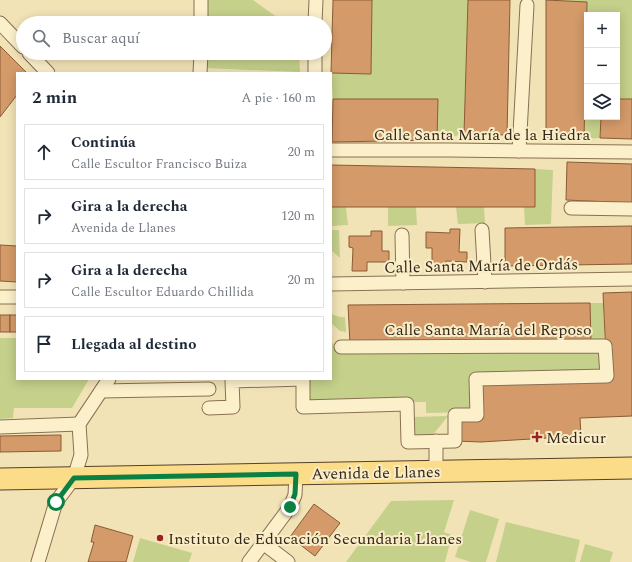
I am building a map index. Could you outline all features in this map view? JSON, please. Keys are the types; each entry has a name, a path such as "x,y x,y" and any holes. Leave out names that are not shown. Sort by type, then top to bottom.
{"main road":[{"name":"Avenida de Llanes","path":"0,479 632,468"}],"street":[{"path":"201,0 201,16"},
{"path":"315,16 316,0"},
{"path":"520,151 527,5"},
{"path":"0,23 16,40"},
{"path":"36,60 47,72"},
{"path":"200,72 201,60"},
{"path":"315,60 315,72"},
{"name":"Calle Santa María de la Hiedra","path":"332,150 632,152"},
{"path":"571,208 632,209"},
{"path":"482,230 485,282"},
{"path":"402,235 403,283"},
{"name":"Calle Santa María de Ordás","path":"332,284 632,280"},
{"path":"0,297 16,297"},
{"name":"Calle Santa María del Reposo","path":"303,380 303,406 407,404 408,442 455,441 455,415 477,415 476,379 607,376 605,346 341,347"},
{"path":"38,562 56,502 74,478 82,455 79,424 108,380"},
{"name":"Calle Santa María del Reposo","path":"209,408 233,407 232,381 268,380"},
{"path":"101,391 209,389"},
{"path":"0,427 79,424"},
{"path":"436,441 436,472"},
{"path":"249,562 290,507 295,494 296,474"},
{"path":"263,543 288,562"}],"green space":[{"path":"205,0 253,0 275,16 205,16"},
{"path":"372,0 468,0 464,134 437,140 437,99 333,99 332,73 371,74"},
{"path":"543,0 632,0 632,99 620,99 620,12 587,12 587,2"},
{"path":"205,60 299,60 300,72 205,68"},
{"path":"584,120 601,120 600,138 584,139"},
{"path":"535,169 553,170 551,224 525,225 524,207 535,207"},
{"path":"332,207 346,207 348,225 332,226"},
{"path":"388,207 416,207 417,225 388,226"},
{"path":"456,207 484,207 485,223 458,224"},
{"path":"332,230 339,230 340,258 332,251"},
{"path":"590,303 603,303 605,346 591,346"},
{"path":"332,314 345,317 346,332 340,331 332,324"},
{"path":"0,338 16,338 16,380 88,380 72,408 14,408 13,418 0,419"},
{"path":"332,343 340,349 602,348 604,373 475,412 426,413 426,402 306,403 306,380 332,380"},
{"path":"448,416 428,441 414,442 413,417"},
{"path":"454,500 444,532 452,535 445,562 346,562 391,501"},
{"path":"470,510 499,519 486,562 471,562 455,557"},
{"path":"506,522 580,540 575,562 496,562"},
{"path":"140,538 192,553 189,562 133,562"},
{"path":"585,544 613,552 610,562 580,562"}],"building":[{"path":"333,0 372,0 371,74 332,73"},
{"path":"468,0 510,0 507,135 464,134"},
{"path":"546,0 587,2 587,12 584,12 584,139 546,137"},
{"path":"0,46 26,72 16,72 16,96 0,117"},
{"path":"333,99 438,99 437,140 332,142"},
{"path":"620,99 632,99 632,139 600,138 601,120 620,120"},
{"path":"567,162 632,164 632,203 566,200"},
{"path":"332,165 535,169 535,207 332,207"},
{"path":"632,226 632,264 505,266 505,228"},
{"path":"450,229 460,229 459,252 467,252 467,262 446,261 446,269 432,269 432,248 426,248 426,232 450,233"},
{"path":"371,231 382,231 382,251 389,251 389,262 367,262 367,271 352,271 353,248 349,247 349,236 371,236"},
{"path":"0,245 16,246 16,282 0,281"},
{"path":"632,292 632,416 580,418 581,436 481,442 455,441 455,415 477,415 476,379 607,376 603,293"},
{"path":"590,303 591,340 350,344 348,305"},
{"path":"0,315 10,315 10,332 0,332"},
{"path":"10,315 16,315 16,332 10,332"},
{"path":"61,435 61,451 0,452 0,436"},
{"path":"314,504 340,523 315,556 290,537"},
{"path":"95,525 133,536 126,562 88,562 94,542 91,542"}],"place":[{"name":"Medicur","path":"537,437"},
{"name":"Instituto de Educación Secundaria Llanes","path":"160,538"}],"route":[{"path":"56,502 74,478 296,474 295,494 290,507"}]}
